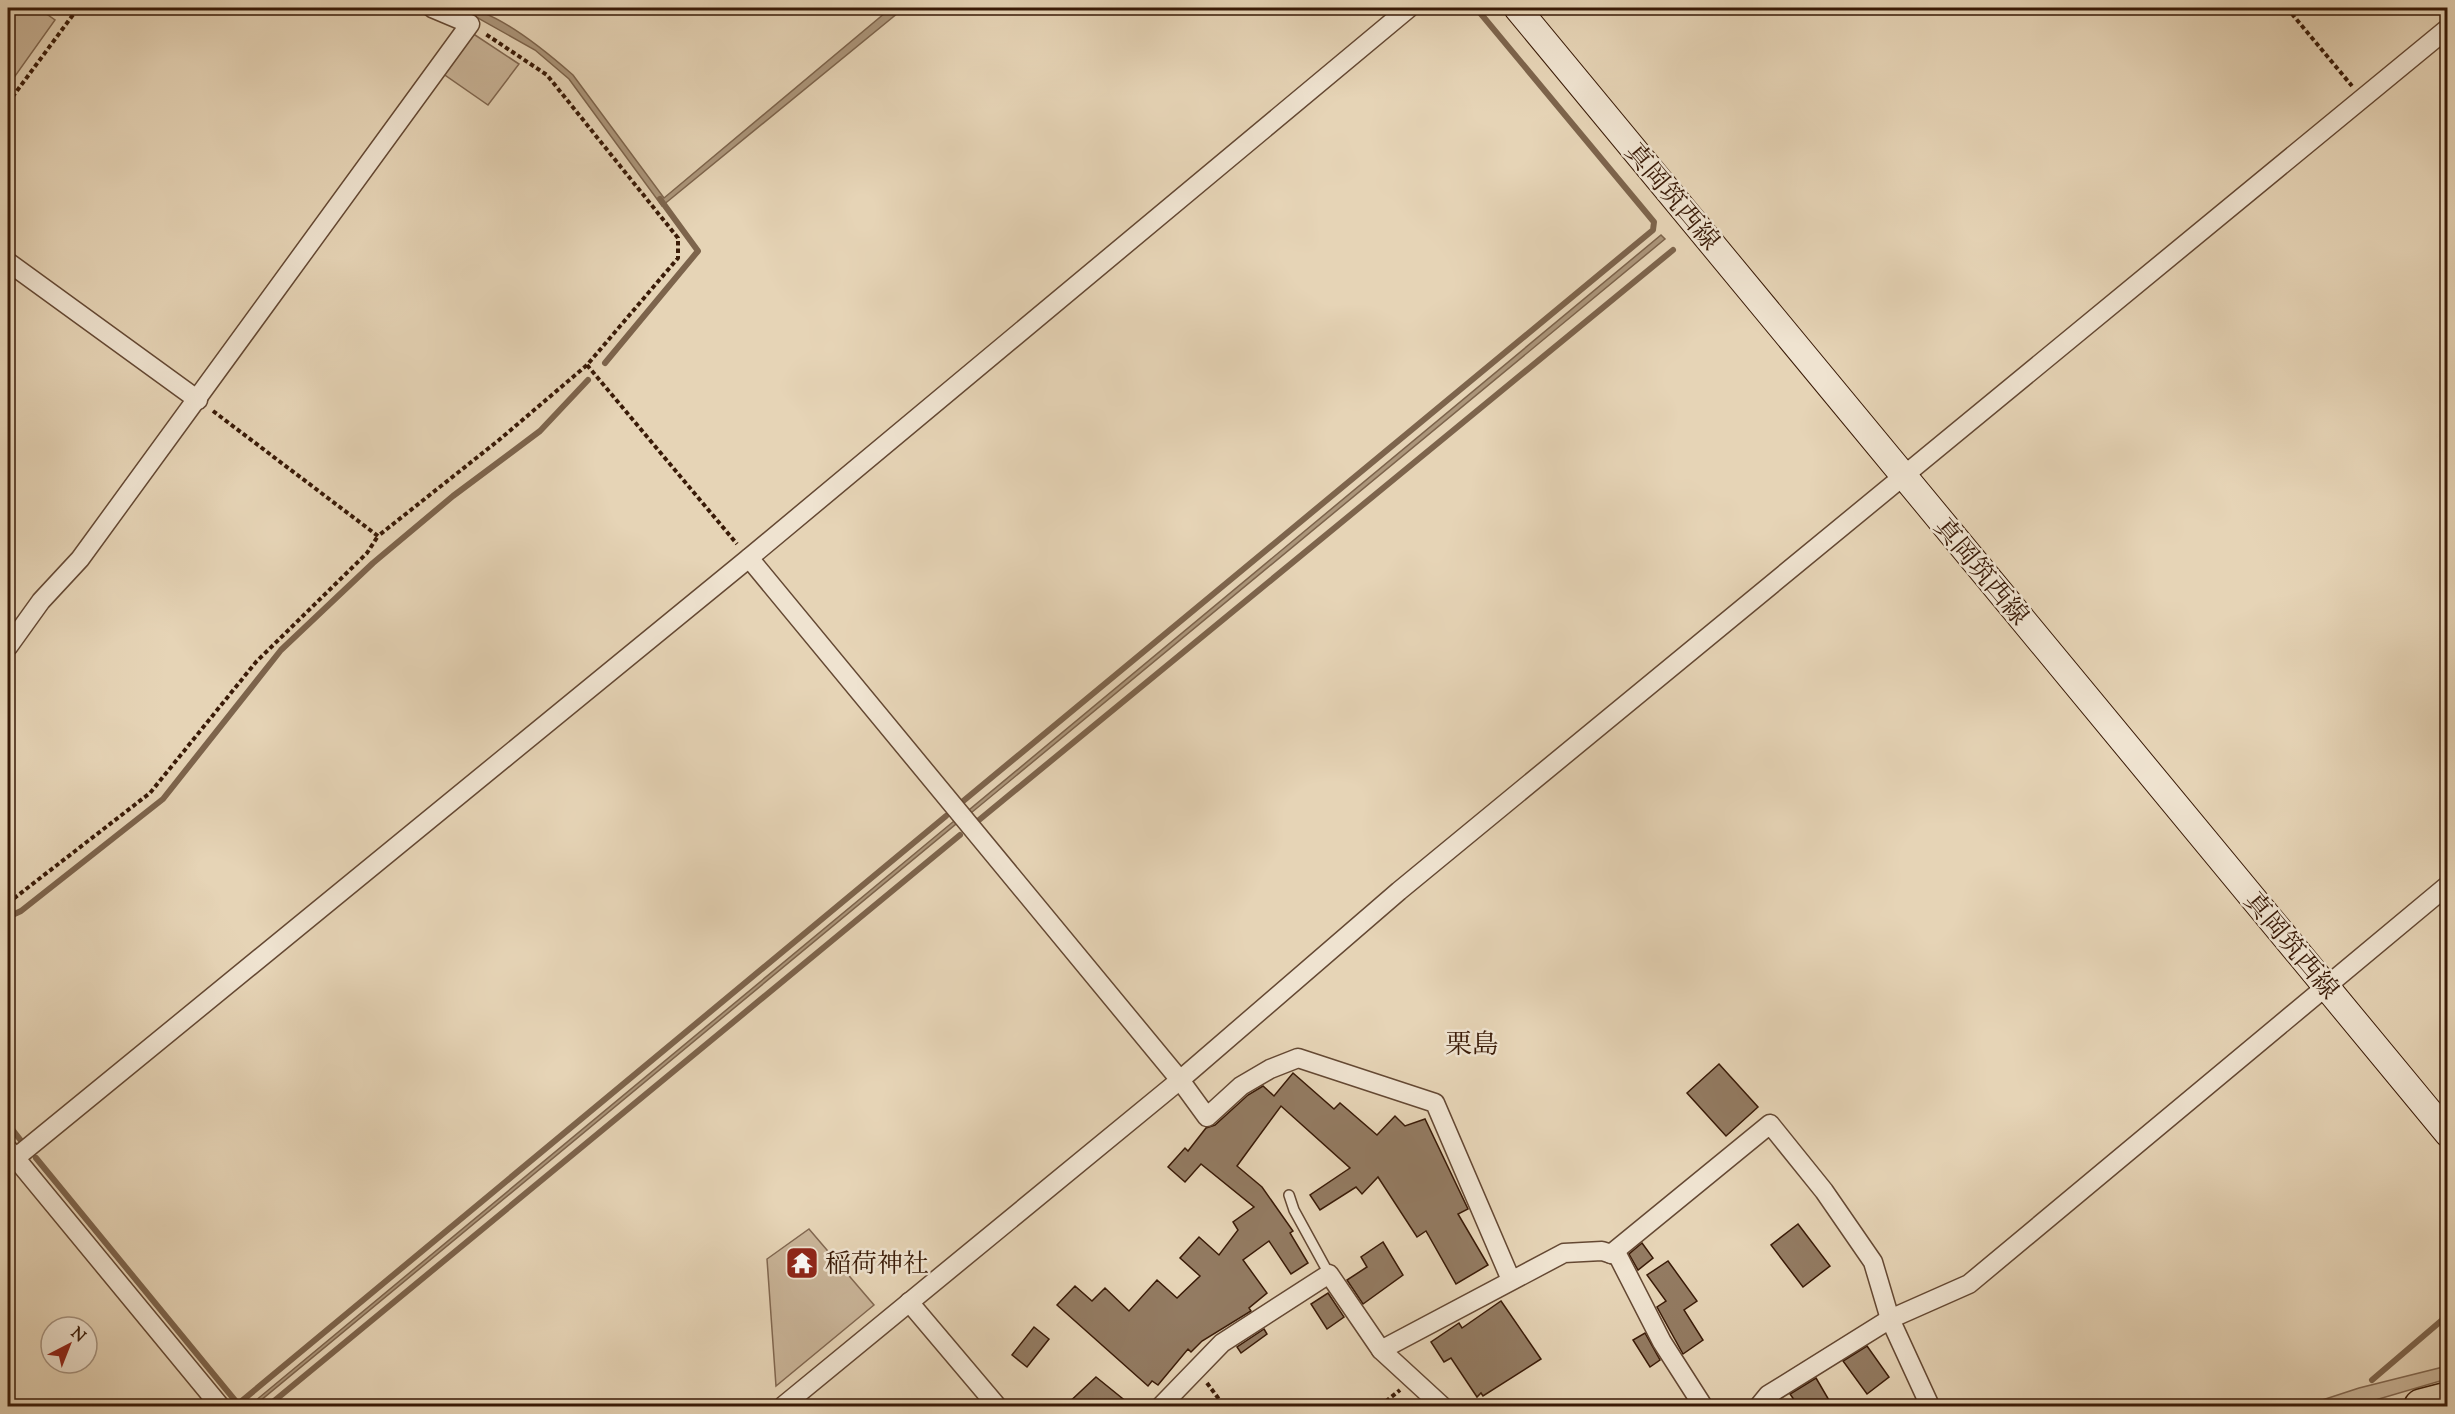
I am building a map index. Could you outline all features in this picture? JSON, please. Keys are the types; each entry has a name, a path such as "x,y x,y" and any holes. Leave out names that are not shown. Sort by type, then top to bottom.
{"highway":[{"path":"2421,1407 2448,1400"}],"main road":[{"name":"真岡筑西線","path":"1517,8 2448,1134"}],"street":[{"path":"8,647 40,601 80,559 198,400 470,24 432,8"},
{"path":"220,1407 10,1157 749,558 1409,8"},
{"path":"783,1407 1180,1080 1399,891 2448,28"},
{"path":"8,262 198,400"},
{"path":"749,558 1180,1080 1207,1117 1240,1086 1270,1069 1298,1058 1435,1103 1511,1280"},
{"path":"1759,1407 1768,1395 1890,1319 1969,1284 2448,885"},
{"path":"1611,1254 1770,1124 1824,1191 1873,1262 1890,1319 1930,1407"},
{"path":"1381,1350 1563,1253 1602,1251 1618,1256 1662,1342 1703,1407"},
{"path":"1161,1407 1222,1343 1329,1274 1381,1350 1442,1407"},
{"path":"909,1302 997,1407"}],"lane":[{"path":"1290,1195 1294,1210 1329,1274"}],"path":[{"path":"8,103 78,8"},
{"path":"2287,8 2362,98"},
{"path":"8,903 150,793 256,662 367,553 378,536 499,440 587,365 678,258 678,238 547,75 470,24"},
{"path":"587,365 749,558"},
{"path":"198,400 378,536"},
{"path":"1196,1371 1214,1390 1224,1407"}],"shaded area":[{"path":"8,8 38,8 55,20 8,86"},
{"path":"460,8 488,15 504,23 535,44 573,75 664,198 891,8 904,8 662,206 569,79 535,50"},
{"path":"472,33 519,64 488,105 442,73"},
{"path":"1661,235 1665,239 971,813 969,810"},
{"path":"954,821 956,824 254,1406 249,1406"},
{"path":"809,1229 874,1305 776,1386 767,1259"},
{"path":"2447,1366 2447,1379 2355,1406 2304,1406 2359,1388"}],"building":[{"path":"1719,1064 1758,1107 1726,1136 1687,1093"},
{"path":"1293,1073 1334,1109 1340,1103 1377,1135 1395,1116 1405,1126 1425,1119 1468,1209 1458,1214 1488,1265 1456,1284 1426,1231 1417,1237 1378,1177 1362,1194 1356,1187 1320,1210 1310,1195 1350,1168 1281,1106 1237,1166 1262,1187 1293,1231 1290,1233 1308,1263 1291,1274 1269,1241 1243,1260 1267,1293 1249,1308 1251,1311 1202,1341 1191,1352 1188,1349 1158,1385 1152,1381 1148,1386 1057,1305 1075,1286 1092,1301 1105,1288 1129,1311 1157,1280 1177,1298 1200,1276 1180,1258 1199,1237 1219,1255 1238,1230 1233,1222 1254,1207 1201,1164 1185,1182 1168,1167 1185,1148 1188,1151 1206,1128 1215,1125 1248,1095 1263,1086 1274,1096"},
{"path":"1798,1224 1830,1266 1803,1287 1771,1245"},
{"path":"1383,1242 1403,1275 1363,1304 1347,1280 1367,1267 1361,1257"},
{"path":"1642,1243 1653,1258 1638,1270 1629,1254"},
{"path":"1668,1261 1697,1301 1684,1310 1703,1340 1683,1354 1657,1307 1666,1301 1647,1275"},
{"path":"1328,1293 1344,1317 1327,1329 1311,1304"},
{"path":"1501,1301 1541,1359 1483,1396 1481,1393 1477,1397 1451,1358 1444,1362 1431,1342 1459,1323 1462,1328"},
{"path":"1034,1327 1049,1339 1027,1367 1012,1355"},
{"path":"1264,1329 1267,1334 1241,1353 1237,1347"},
{"path":"1645,1333 1660,1360 1650,1367 1633,1340"},
{"path":"1867,1346 1889,1377 1867,1394 1843,1361"},
{"path":"1096,1377 1133,1407 1064,1407"},
{"path":"1816,1378 1833,1407 1799,1407 1790,1394"}],"waterway":[{"path":"962,802 1653,230 1654,222 1476,8"},
{"path":"605,363 698,251 660,199"},
{"path":"979,820 1673,250"},
{"path":"8,917 21,911 163,799 281,650 373,563 453,496 540,431 588,380"},
{"path":"36,1158 238,1404 946,816"},
{"path":"268,1406 960,835"},
{"path":"8,1124 22,1142"},
{"path":"2372,1380 2448,1315"}],"place":[{"name":"稲荷神社","path":"802,1263"}],"district":[{"name":"栗島","path":"1472,1044"}]}
